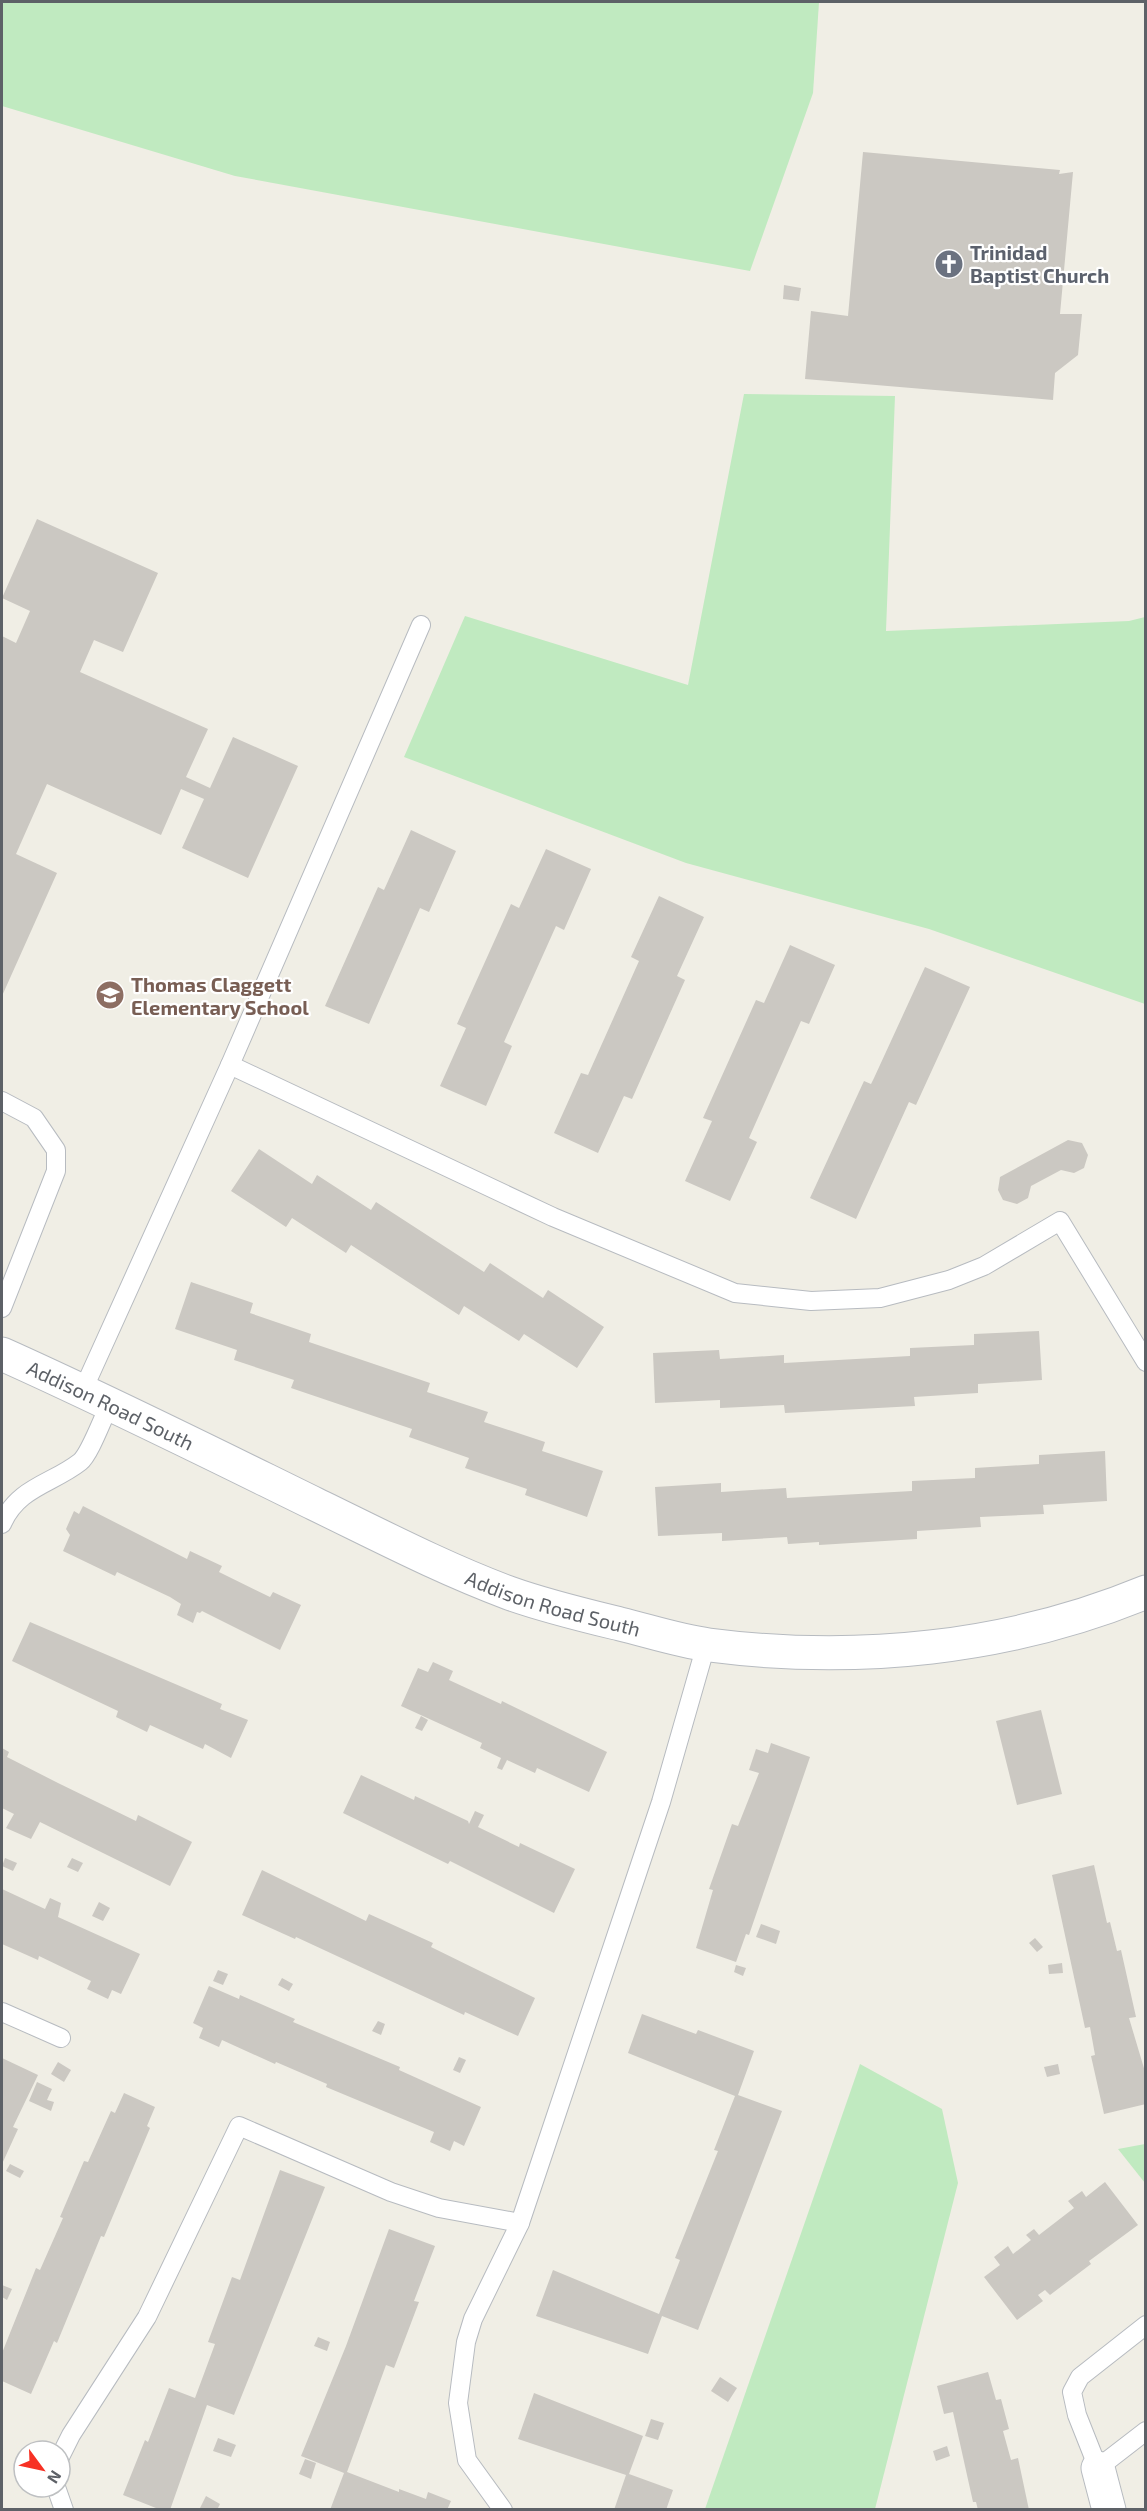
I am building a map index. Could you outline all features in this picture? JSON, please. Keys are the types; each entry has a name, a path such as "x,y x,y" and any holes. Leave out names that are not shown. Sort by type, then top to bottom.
{"street":[{"name":"Addison Road South","path":"2,1354 96,1397 423,1557 508,1593 561,1610 706,1645 807,1653 854,1653 953,1644 1054,1625 1146,1593"},
{"path":"1098,2468 1109,2510"}],"lane":[{"path":"2,1524 5,1515 31,1489 82,1461 96,1397 230,1065 421,625"},
{"path":"230,1065 553,1217 744,1294 811,1301 880,1298 949,1280 984,1266 1060,1221 1146,1362"},
{"path":"2,1101 34,1118 56,1150 56,1171 2,1308"},
{"path":"503,2510 467,2460 458,2403 466,2342 473,2319 520,2223 661,1802 706,1645"},
{"path":"2,2012 61,2038"},
{"path":"68,2439 147,2318 239,2126 391,2193 439,2208 520,2223"},
{"path":"1146,2325 1080,2377 1072,2392 1077,2415 1098,2468 1146,2431"}],"green space":[{"path":"2,2 819,2 813,93 750,271 235,176 2,106"},
{"path":"744,394 895,396 886,631 1129,621 1145,617 1145,1004 929,929 686,863 404,757 465,616 688,685"},
{"path":"860,2064 942,2109 958,2183 875,2509 705,2509"},
{"path":"1146,2144 1145,2183 1118,2149"}],"building":[{"path":"863,152 1060,170 1059,174 1073,172 1060,314 1082,314 1078,355 1055,373 1053,400 805,379 811,311 848,316"},
{"path":"784,285 801,288 799,301 783,299"},
{"path":"37,519 158,573 123,652 94,640 80,672 208,729 186,777 210,788 233,737 298,766 248,878 182,848 204,799 181,789 161,835 47,784 16,854 57,873 2,996 2,636 16,643 30,611 2,598"},
{"path":"411,830 456,851 429,912 420,908 369,1024 325,1006 378,887 384,890"},
{"path":"546,849 591,869 564,930 556,926 504,1042 512,1046 486,1106 440,1086 466,1028 457,1024 511,904 519,908"},
{"path":"659,896 704,917 677,976 685,980 632,1099 624,1096 598,1153 554,1133 581,1073 588,1075 639,961 631,957"},
{"path":"790,945 835,965 809,1024 801,1021 749,1138 757,1142 730,1201 685,1181 712,1121 703,1118 756,1000 764,1003"},
{"path":"925,967 970,987 916,1105 909,1102 856,1219 810,1198 864,1081 871,1084 874,1078"},
{"path":"1068,1140 1082,1143 1088,1155 1084,1168 1074,1173 1061,1170 1031,1186 1028,1198 1017,1204 1003,1200 998,1190 1000,1177"},
{"path":"259,1149 312,1184 317,1175 371,1210 376,1202 484,1272 490,1263 543,1298 548,1290 604,1327 577,1368 524,1334 519,1341 464,1306 459,1315 351,1245 346,1253 292,1218 286,1227 231,1191"},
{"path":"191,1282 253,1303 250,1313 311,1334 309,1342 430,1383 427,1392 488,1412 484,1422 545,1442 542,1451 603,1471 587,1517 525,1495 527,1489 465,1468 469,1458 409,1437 412,1429 291,1388 294,1380 234,1360 237,1350 175,1329"},
{"path":"1039,1331 1042,1380 978,1384 978,1393 914,1397 915,1406 785,1413 784,1405 720,1408 720,1400 655,1403 653,1353 719,1350 720,1359 784,1355 784,1363 910,1356 910,1348 974,1345 974,1334"},
{"path":"1105,1451 1107,1501 1043,1505 1044,1514 980,1517 981,1527 917,1531 917,1539 819,1545 819,1542 788,1544 787,1537 722,1541 722,1533 658,1536 655,1487 721,1483 721,1492 786,1488 787,1498 912,1491 912,1481 975,1478 975,1468 1039,1464 1039,1455"},
{"path":"83,1506 187,1559 190,1551 222,1566 219,1572 270,1597 273,1592 301,1605 280,1650 202,1611 197,1612 193,1623 177,1615 181,1604 170,1597 117,1572 115,1576 63,1551 70,1535 66,1529 74,1511 79,1514"},
{"path":"30,1622 222,1704 220,1709 248,1720 231,1758 205,1744 203,1749 150,1725 147,1732 116,1717 118,1711 12,1661"},
{"path":"433,1662 453,1671 449,1680 501,1704 502,1701 607,1752 589,1792 537,1768 535,1773 507,1760 502,1770 497,1768 501,1758 480,1748 482,1743 401,1706 418,1668 428,1672"},
{"path":"1041,1710 1062,1794 1017,1805 996,1721"},
{"path":"421,1716 428,1720 422,1731 415,1728"},
{"path":"771,1743 810,1757 749,1935 746,1934 736,1962 696,1948 713,1890 709,1889 732,1824 738,1826 759,1773 749,1770 756,1749 768,1753"},
{"path":"2,1748 9,1752 7,1757 58,1783 136,1821 138,1815 192,1842 170,1886 40,1822 31,1839 6,1828 14,1814 2,1808"},
{"path":"361,1775 414,1800 415,1796 468,1821 469,1824 475,1811 484,1815 478,1827 519,1847 520,1843 575,1869 554,1913 450,1861 448,1864 343,1813"},
{"path":"5,1858 17,1863 13,1871 2,1866"},
{"path":"72,1858 83,1863 78,1872 67,1867"},
{"path":"1094,1865 1107,1923 1110,1922 1117,1951 1121,1950 1136,2017 1129,2018 1146,2075 1146,2104 1104,2114 1091,2056 1095,2055 1090,2027 1085,2028 1052,1875"},
{"path":"262,1870 366,1921 369,1914 433,1943 431,1947 535,1998 518,2036 465,2012 464,2015 296,1937 295,1939 242,1915"},
{"path":"2,1889 45,1909 50,1898 61,1903 58,1917 140,1954 121,1994 112,1990 108,1999 87,1989 91,1981 39,1956 38,1960 2,1944"},
{"path":"99,1902 110,1908 103,1921 92,1916"},
{"path":"761,1924 780,1931 776,1944 756,1937"},
{"path":"1035,1938 1043,1947 1037,1952 1029,1943"},
{"path":"1062,1963 1063,1973 1049,1974 1048,1965"},
{"path":"736,1965 746,1968 743,1976 734,1972"},
{"path":"218,1970 228,1974 223,1985 213,1981"},
{"path":"282,1978 293,1984 289,1991 278,1985"},
{"path":"209,1986 239,1999 240,1995 295,2019 293,2022 400,2067 399,2070 481,2107 464,2146 454,2141 450,2151 430,2142 434,2132 222,2040 219,2047 199,2038 203,2028 193,2023"},
{"path":"642,2014 696,2034 698,2030 754,2051 738,2095 782,2111 698,2330 662,2316 648,2354 536,2316 553,2270 659,2314 680,2260 675,2258 718,2151 714,2150 735,2096 628,2053"},
{"path":"378,2021 385,2024 381,2035 372,2031"},
{"path":"459,2057 466,2060 460,2073 453,2070"},
{"path":"2,2058 38,2075 13,2127 18,2129 2,2164"},
{"path":"58,2062 71,2070 64,2082 51,2074"},
{"path":"1058,2064 1060,2074 1047,2077 1044,2067"},
{"path":"37,2082 52,2089 47,2100 54,2102 51,2111 29,2101"},
{"path":"124,2093 155,2107 147,2126 150,2128 104,2237 101,2236 57,2343 54,2341 31,2394 2,2381 2,2353 36,2268 40,2270 63,2218 60,2217 84,2161 88,2162 111,2111 115,2113"},
{"path":"10,2164 24,2171 20,2178 6,2171"},
{"path":"280,2170 325,2187 234,2415 207,2405 170,2510 161,2510 123,2495 145,2440 148,2442 169,2388 195,2398 215,2344 208,2342 232,2277 240,2280"},
{"path":"1105,2182 1138,2225 1089,2261 1091,2264 1050,2295 1045,2290 1038,2295 1043,2301 1017,2320 984,2277 1000,2265 994,2257 1008,2246 1013,2254 1031,2240 1026,2235 1034,2229 1039,2235 1074,2208 1068,2201 1082,2191 1086,2197"},
{"path":"389,2229 435,2246 414,2301 419,2302 394,2368 386,2365 347,2472 399,2492 399,2489 426,2499 428,2492 451,2501 447,2510 330,2510 344,2473 301,2456 346,2346"},
{"path":"2,2285 12,2289 7,2300 2,2297"},
{"path":"318,2337 330,2342 327,2351 314,2346"},
{"path":"988,2372 996,2400 1001,2399 1009,2429 1003,2431 1011,2460 1018,2458 1029,2510 978,2510 976,2502 973,2502 953,2412 944,2414 937,2386"},
{"path":"720,2377 737,2388 728,2402 711,2391"},
{"path":"534,2393 643,2436 629,2474 673,2490 666,2510 614,2510 626,2475 518,2439"},
{"path":"651,2419 664,2423 658,2440 645,2436"},
{"path":"218,2438 236,2445 231,2457 213,2451"},
{"path":"947,2446 950,2456 936,2461 933,2451"},
{"path":"305,2459 316,2463 311,2479 299,2474"},
{"path":"206,2496 220,2504 217,2510 199,2510"}],"place":[{"name":"Trinidad Baptist Church","path":"949,264"},
{"name":"Thomas Claggett Elementary School","path":"110,995"}]}
